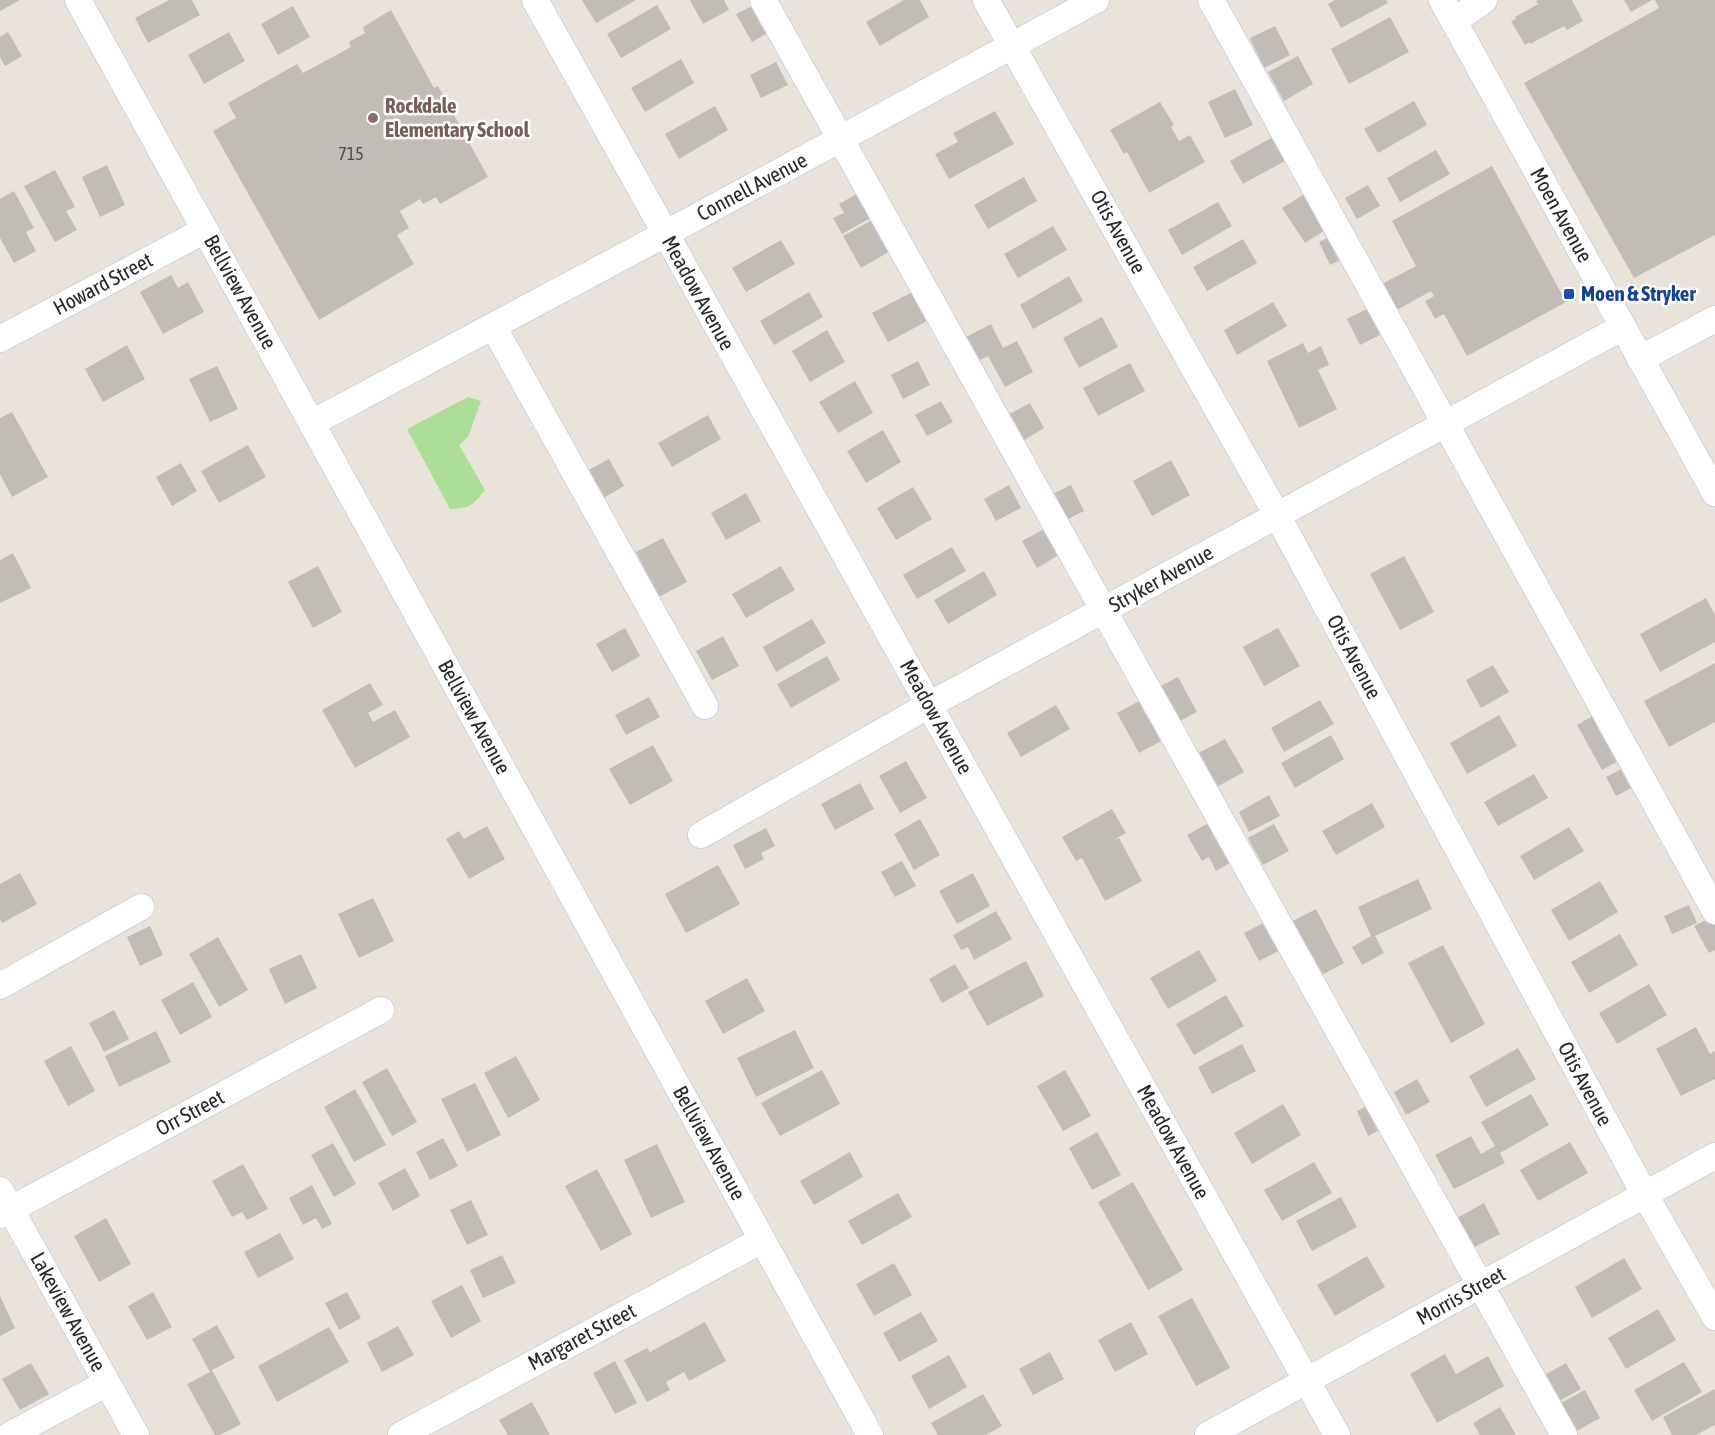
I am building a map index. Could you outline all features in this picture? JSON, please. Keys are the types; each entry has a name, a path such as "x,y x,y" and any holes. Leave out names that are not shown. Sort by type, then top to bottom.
{"street":[{"name":"Meadow Avenue","path":"535,0 1337,1435"},
{"path":"763,0 1564,1435"},
{"name":"Otis Avenue","path":"986,0 1277,515 1645,1195 1715,1317"},
{"name":"Connell Avenue","path":"312,423 1096,0"},
{"path":"1211,0 1715,911"},
{"path":"1448,11 1484,0"},
{"name":"Bellview Avenue","path":"85,2 205,230 870,1435"},
{"name":"Moen Avenue","path":"1448,11 1715,494"},
{"name":"Howard Street","path":"0,339 205,230"},
{"path":"1640,359 1715,319"},
{"path":"493,326 705,706"},
{"name":"Stryker Avenue","path":"700,836 929,705 1623,327"},
{"path":"0,986 141,907"},
{"name":"Orr Street","path":"4,1205 381,1010"},
{"name":"Morris Street","path":"1208,1435 1715,1156"},
{"name":"Lakeview Avenue","path":"4,1205 136,1435"},
{"name":"Margaret Street","path":"401,1435 762,1240"},
{"path":"10,1435 107,1383"}],"green space":[{"path":"468,397 481,401 468,437 459,445 485,490 470,505 450,509 407,429"}],"building":[{"path":"0,0 20,0 0,11"},
{"path":"169,0 192,0 200,15 148,43 135,18"},
{"path":"582,0 636,0 596,23"},
{"path":"690,0 724,0 729,10 703,24"},
{"path":"904,0 920,0 929,17 880,46 866,22"},
{"path":"1335,0 1386,0 1388,3 1341,28 1328,4"},
{"path":"1572,0 1583,21 1567,30 1564,26 1525,45 1511,21 1538,4 1536,1"},
{"path":"1624,0 1652,0 1631,12"},
{"path":"1655,0 1715,0 1715,235 1634,278 1524,83 1659,8"},
{"path":"756,4 771,31 752,42 736,14"},
{"path":"657,5 671,29 621,58 607,34"},
{"path":"293,6 310,37 278,55 261,24"},
{"name":"Rockdale Elementary School","path":"391,10 434,88 438,86 488,177 440,204 436,197 423,204 420,199 400,211 409,228 397,235 414,264 319,320 213,131 236,118 228,103 297,64 303,73 351,47 349,42 365,33 363,27"},
{"path":"1390,17 1409,52 1349,84 1331,49"},
{"path":"1275,26 1290,55 1264,68 1250,38"},
{"path":"8,32 22,56 5,66 0,57 0,37"},
{"path":"229,32 245,61 204,84 188,55"},
{"path":"1298,56 1313,84 1284,101 1268,72"},
{"path":"681,59 694,83 645,112 631,88"},
{"path":"776,62 788,85 761,98 750,75"},
{"path":"1235,89 1253,125 1225,138 1208,102"},
{"path":"1414,101 1427,125 1378,153 1364,129"},
{"path":"1160,102 1174,125 1171,127 1179,141 1190,135 1205,162 1149,193 1127,152 1124,154 1110,130"},
{"path":"715,106 728,130 679,159 665,134"},
{"path":"995,111 1014,144 949,179 935,154 958,142 953,133"},
{"path":"1282,132 1294,156 1243,184 1230,161"},
{"path":"1436,150 1450,174 1400,202 1387,178"},
{"path":"107,165 125,205 100,217 82,177"},
{"path":"1492,166 1566,302 1467,356 1444,314 1435,319 1425,301 1434,296 1431,291 1397,310 1382,284 1416,266 1392,221"},
{"path":"55,170 75,207 66,211 77,230 55,242 24,186"},
{"path":"1024,177 1037,201 988,229 974,205"},
{"path":"1368,185 1380,206 1357,219 1345,198"},
{"path":"14,191 34,228 26,232 36,251 14,263 0,238 0,199"},
{"path":"862,191 876,215 842,234 833,218 844,213 839,204"},
{"path":"1308,192 1330,227 1305,243 1282,208"},
{"path":"1218,202 1232,226 1182,255 1168,230"},
{"path":"874,219 892,250 861,268 843,236"},
{"path":"1053,226 1067,250 1018,278 1004,254"},
{"path":"1335,234 1347,257 1330,265 1319,242"},
{"path":"1243,239 1257,263 1207,291 1193,267"},
{"path":"781,240 795,264 746,292 732,268"},
{"path":"171,275 178,288 188,282 204,312 163,334 140,292"},
{"path":"1069,276 1083,301 1033,329 1020,305"},
{"path":"916,290 931,319 888,342 872,313"},
{"path":"809,292 823,317 774,345 760,321"},
{"path":"1273,302 1287,326 1237,355 1224,330"},
{"path":"1371,307 1384,333 1360,345 1347,319"},
{"path":"1102,317 1118,347 1079,368 1063,338"},
{"path":"991,324 1003,348 1017,341 1033,372 1005,387 988,356 974,363 962,339"},
{"path":"827,330 845,362 810,382 792,351"},
{"path":"1303,343 1308,353 1321,346 1329,365 1318,370 1337,409 1299,428 1267,361"},
{"path":"127,345 145,379 103,402 85,369"},
{"path":"918,361 930,385 903,399 891,375"},
{"path":"1130,363 1145,391 1098,416 1083,388"},
{"path":"217,366 238,409 210,422 189,379"},
{"path":"855,381 873,413 838,433 819,402"},
{"path":"941,401 953,422 927,436 915,415"},
{"path":"1030,403 1044,428 1021,442 1006,416"},
{"path":"12,412 48,477 12,497 0,474 0,418"},
{"path":"708,415 721,439 672,467 658,443"},
{"path":"883,430 901,462 866,483 847,451"},
{"path":"248,445 266,477 219,503 201,471"},
{"path":"609,459 624,486 600,500 585,472"},
{"path":"1171,460 1190,495 1152,516 1133,481"},
{"path":"181,463 197,491 172,506 156,477"},
{"path":"1009,485 1021,508 996,521 984,499"},
{"path":"1071,485 1084,511 1066,520 1053,494"},
{"path":"913,487 932,519 896,540 877,508"},
{"path":"746,493 761,521 726,540 711,513"},
{"path":"1046,528 1060,554 1037,568 1022,541"},
{"path":"663,538 687,582 659,597 636,552"},
{"path":"952,547 966,571 917,599 903,575"},
{"path":"13,553 31,588 0,603 0,560"},
{"path":"1404,556 1434,612 1400,630 1370,574"},
{"path":"318,566 342,612 313,628 288,582"},
{"path":"781,566 795,590 746,618 732,594"},
{"path":"984,571 997,595 948,624 934,600"},
{"path":"1706,598 1715,615 1715,642 1660,672 1640,634"},
{"path":"812,619 826,643 776,672 763,647"},
{"path":"625,628 640,656 612,672 596,644"},
{"path":"1278,628 1300,666 1264,686 1243,647"},
{"path":"723,636 739,666 712,680 696,651"},
{"path":"827,656 840,680 791,708 777,684"},
{"path":"1715,663 1715,722 1669,747 1644,701"},
{"path":"1493,665 1509,692 1481,708 1466,680"},
{"path":"1178,677 1197,712 1176,723 1157,688"},
{"path":"370,683 383,705 368,713 373,722 395,710 410,737 355,768 322,710"},
{"path":"649,697 660,717 626,735 615,715"},
{"path":"1145,698 1167,738 1139,753 1117,713"},
{"path":"1320,700 1334,724 1284,752 1271,728"},
{"path":"1056,705 1070,729 1021,757 1007,733"},
{"path":"1601,711 1627,756 1602,770 1577,725"},
{"path":"1499,715 1517,746 1467,774 1450,743"},
{"path":"1331,735 1344,759 1295,788 1281,763"},
{"path":"1225,739 1244,772 1213,789 1195,755"},
{"path":"653,745 673,781 630,805 609,769"},
{"path":"906,761 927,798 900,813 879,776"},
{"path":"1631,764 1641,783 1616,796 1606,777"},
{"path":"1534,774 1548,798 1498,826 1484,802"},
{"path":"860,783 874,809 835,830 821,804"},
{"path":"1269,795 1280,816 1249,832 1239,812"},
{"path":"1372,803 1385,827 1336,855 1322,831"},
{"path":"1112,809 1126,833 1112,841 1119,838 1142,881 1105,901 1082,858 1076,861 1062,837"},
{"path":"920,819 940,855 914,870 894,834"},
{"path":"1212,821 1235,860 1216,871 1209,857 1202,861 1187,835"},
{"path":"1274,824 1289,851 1263,865 1248,838"},
{"path":"487,826 505,859 469,879 446,839 459,831 464,839"},
{"path":"1569,827 1584,851 1534,880 1520,856"},
{"path":"766,828 775,846 761,853 764,859 745,869 733,845"},
{"path":"902,861 916,886 895,897 881,872"},
{"path":"718,865 740,904 686,933 665,894"},
{"path":"20,873 37,904 2,923 0,884"},
{"path":"973,873 990,906 957,924 939,891"},
{"path":"1418,879 1432,909 1375,936 1384,953 1362,965 1352,947 1371,936 1358,907"},
{"path":"1600,881 1618,912 1569,941 1551,910"},
{"path":"373,898 394,941 359,958 338,914"},
{"path":"1689,905 1697,923 1672,934 1664,916"},
{"path":"1316,909 1344,963 1318,977 1289,923"},
{"path":"996,911 1012,939 974,960 968,947 961,950 953,935"},
{"path":"1715,915 1715,950 1709,953 1694,926"},
{"path":"1271,919 1286,947 1259,961 1244,933"},
{"path":"150,926 163,955 140,966 127,937"},
{"path":"1620,934 1638,965 1589,993 1571,962"},
{"path":"218,937 248,990 219,1007 189,954"},
{"path":"1443,945 1485,1024 1451,1043 1408,963"},
{"path":"1199,950 1217,981 1168,1009 1150,978"},
{"path":"301,954 317,988 285,1004 269,969"},
{"path":"1026,961 1044,996 987,1026 968,992"},
{"path":"955,964 969,988 942,1003 929,979"},
{"path":"747,978 765,1011 723,1034 705,1001"},
{"path":"193,982 212,1017 180,1035 161,1000"},
{"path":"1649,984 1667,1015 1617,1044 1599,1013"},
{"path":"1226,995 1244,1026 1194,1055 1176,1024"},
{"path":"114,1010 129,1039 104,1052 89,1023"},
{"path":"1696,1027 1710,1054 1715,1051 1715,1079 1681,1096 1656,1049"},
{"path":"795,1030 814,1068 756,1097 737,1058"},
{"path":"156,1031 171,1062 119,1087 105,1056"},
{"path":"1242,1044 1256,1071 1212,1094 1198,1067"},
{"path":"71,1046 95,1091 68,1106 44,1061"},
{"path":"1518,1048 1536,1079 1486,1107 1469,1076"},
{"path":"516,1056 540,1100 508,1118 484,1073"},
{"path":"387,1068 417,1122 392,1136 362,1082"},
{"path":"822,1070 840,1104 780,1136 761,1103"},
{"path":"1065,1070 1091,1116 1063,1131 1037,1086"},
{"path":"1417,1079 1430,1102 1406,1115 1394,1092"},
{"path":"475,1083 501,1135 467,1152 441,1099"},
{"path":"355,1089 386,1145 354,1162 324,1107"},
{"path":"1531,1094 1549,1125 1500,1153 1505,1163 1454,1189 1435,1155 1471,1136 1481,1154 1495,1146 1481,1122"},
{"path":"1283,1104 1301,1135 1252,1164 1234,1133"},
{"path":"1371,1104 1383,1128 1368,1136 1357,1111"},
{"path":"1097,1132 1121,1175 1092,1190 1069,1148"},
{"path":"443,1138 458,1166 430,1180 416,1152"},
{"path":"1570,1142 1588,1173 1538,1201 1520,1170"},
{"path":"333,1143 356,1184 334,1197 311,1155"},
{"path":"657,1144 685,1202 651,1218 624,1160"},
{"path":"850,1152 863,1177 814,1205 800,1181"},
{"path":"1314,1162 1332,1193 1282,1221 1264,1190"},
{"path":"243,1164 268,1209 247,1220 242,1212 232,1217 212,1181"},
{"path":"405,1168 420,1196 393,1211 378,1183"},
{"path":"597,1169 632,1234 601,1251 565,1186"},
{"path":"1133,1182 1183,1270 1148,1290 1098,1202"},
{"path":"312,1185 332,1224 322,1229 316,1218 303,1225 289,1198"},
{"path":"898,1193 912,1217 862,1245 848,1221"},
{"path":"1341,1197 1357,1227 1312,1251 1296,1221"},
{"path":"471,1200 488,1235 467,1245 450,1210"},
{"path":"1484,1203 1500,1234 1471,1249 1455,1219"},
{"path":"106,1218 131,1264 99,1282 74,1236"},
{"path":"280,1233 294,1259 258,1278 244,1252"},
{"path":"502,1255 516,1283 483,1298 470,1270"},
{"path":"1367,1256 1385,1287 1335,1316 1317,1285"},
{"path":"1624,1258 1642,1289 1592,1318 1575,1287"},
{"path":"894,1263 912,1295 874,1316 856,1284"},
{"path":"462,1285 481,1321 451,1338 431,1301"},
{"path":"153,1292 172,1327 147,1340 128,1306"},
{"path":"347,1292 361,1318 339,1330 325,1303"},
{"path":"0,1296 15,1328 0,1336"},
{"path":"1192,1298 1230,1368 1196,1386 1158,1316"},
{"path":"1658,1309 1676,1340 1626,1369 1608,1338"},
{"path":"921,1312 938,1341 899,1362 883,1333"},
{"path":"705,1322 726,1361 689,1381 684,1372 666,1382 670,1390 647,1402 624,1360 647,1348 650,1352"},
{"path":"1131,1322 1148,1354 1115,1372 1098,1340"},
{"path":"217,1325 235,1358 212,1370 241,1424 220,1435 215,1435 187,1384 210,1372 192,1339"},
{"path":"398,1326 414,1355 382,1372 367,1343"},
{"path":"329,1327 349,1362 277,1402 258,1366"},
{"path":"1050,1352 1064,1379 1033,1395 1019,1369"},
{"path":"1445,1354 1456,1374 1488,1356 1504,1386 1437,1423 1410,1374"},
{"path":"949,1355 967,1387 929,1409 911,1376"},
{"path":"615,1361 637,1403 615,1414 593,1373"},
{"path":"1684,1362 1702,1392 1652,1421 1634,1390"},
{"path":"31,1363 49,1394 20,1410 2,1379"},
{"path":"1566,1363 1581,1389 1557,1402 1543,1376"},
{"path":"1715,1389 1715,1425 1696,1435 1672,1435 1663,1417"},
{"path":"1585,1390 1600,1418 1575,1432 1559,1404"},
{"path":"983,1394 1002,1426 986,1435 938,1435 931,1423"},
{"path":"532,1402 550,1435 508,1435 499,1420"},
{"path":"1500,1407 1516,1435 1480,1435 1473,1423"}],"place":[{"name":"Rockdale Elementary School","path":"373,118"},
{"name":"Moen & Stryker","path":"1569,294"}]}
